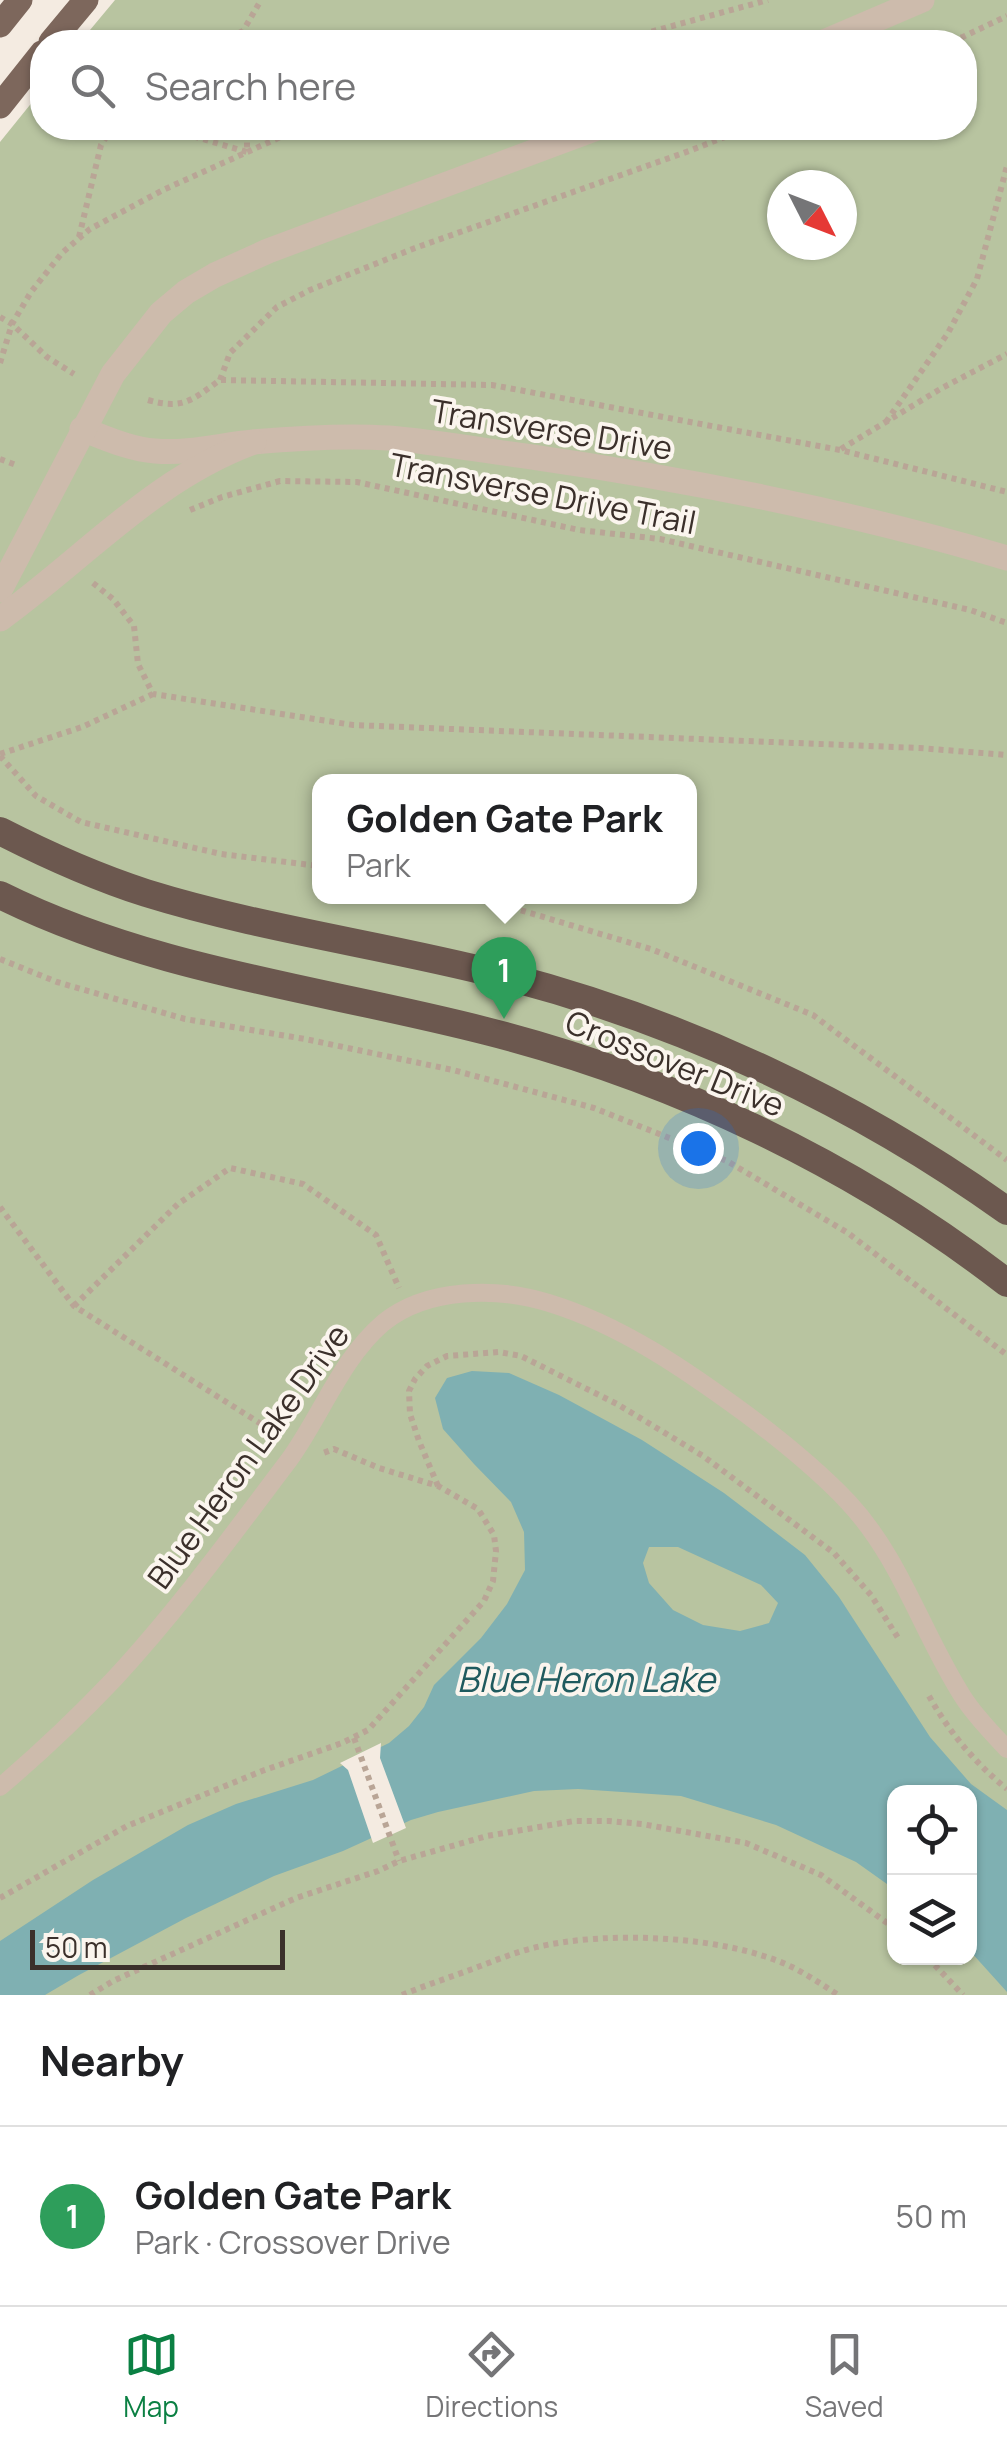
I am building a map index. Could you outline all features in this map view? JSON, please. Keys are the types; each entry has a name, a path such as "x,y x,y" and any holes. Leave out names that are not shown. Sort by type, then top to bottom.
{"highway":[{"path":"0,811 38,850"},
{"name":"Crossover Drive","path":"0,831 108,880 165,898 503,976 632,1016 729,1055 838,1107 922,1155 1007,1212"},
{"name":"Crossover Drive","path":"0,895 129,948 210,970 488,1031 652,1084 771,1137 851,1180 927,1226 1007,1282"}],"main road":[{"path":"0,26 20,0"},
{"path":"61,30 86,0"},
{"path":"0,106 30,69"}],"street":[{"path":"852,30 922,0"},
{"path":"0,590 113,374 142,335 174,302 214,275 323,229 564,140"},
{"name":"Transverse Drive","path":"82,429 153,451 254,442 387,438 598,466 742,492 1007,558"},
{"path":"0,619 161,489 209,461 254,442"}],"lane":[{"name":"Blue Heron Lake Drive","path":"0,1787 102,1690 165,1620 298,1448 347,1366 384,1323 432,1299 489,1294 547,1302 639,1343 726,1400 823,1478 871,1530 912,1596 966,1701 1007,1749"}],"path":[{"path":"243,30 261,0"},
{"path":"657,30 768,0"},
{"path":"977,30 1007,16"},
{"path":"78,238 105,140"},
{"path":"206,140 247,152"},
{"path":"247,140 247,152"},
{"path":"0,363 12,324 32,292 78,238 163,190 274,140"},
{"path":"148,400 168,406 189,402 220,380 230,353 276,307 310,290 415,248 716,140"},
{"path":"886,422 948,333 977,279 1007,166"},
{"path":"0,317 47,357 74,374"},
{"path":"840,450 1007,354"},
{"path":"220,380 492,385 840,450 1007,492"},
{"path":"0,459 16,465"},
{"name":"Transverse Drive Trail","path":"186,512 222,496 280,481 357,482 579,530 660,539 970,610 1007,623"},
{"path":"84,575 113,599 134,626 138,664 153,694"},
{"path":"312,865 221,854 81,822 36,796 0,755 82,727 153,694 353,725 1007,755"},
{"path":"500,904 651,949 814,1015 1007,1160"},
{"path":"0,959 57,982 184,1019 454,1070 610,1114 727,1161 848,1233 1007,1355"},
{"path":"74,1306 178,1204 230,1168 303,1184 376,1235 408,1308"},
{"path":"0,1207 74,1306 282,1437"},
{"path":"438,1486 410,1414 409,1391 415,1379 427,1366 447,1356 499,1352 521,1356 617,1404 703,1456 834,1553 871,1595 905,1651"},
{"path":"0,1898 102,1839 156,1813 354,1738 379,1718 484,1601 493,1580 496,1551 494,1534 478,1508 438,1486 334,1449 313,1457"},
{"path":"927,1693 943,1722 1007,1789"},
{"path":"354,1738 398,1859"},
{"path":"90,1995 296,1898 378,1871 398,1859 487,1836 574,1821 642,1824 746,1843 821,1875 887,1923"},
{"path":"402,1995 536,1947 635,1938 702,1943 767,1957 838,1995"},
{"path":"935,1965 964,1995"}],"green space":[{"path":"115,0 1007,0 1007,1995 0,1995 0,142 30,105 30,140 977,140 977,30 90,30"}],"water":[{"name":"Blue Heron Lake","path":"472,1371 509,1373 642,1440 724,1493 805,1555 839,1597 930,1737 972,1785 887,1785 887,1884 856,1862 776,1825 681,1796 578,1789 534,1791 411,1820 274,1876 186,1918 45,1995 0,1995 0,1941 93,1880 188,1825 236,1804 313,1780 389,1743 409,1726 434,1685 481,1638 507,1604 525,1570 524,1532 511,1502 443,1429 435,1398 447,1378","holes":["649,1547 678,1547 761,1585 778,1603 769,1623 740,1631 703,1625 673,1610 649,1583 643,1563"]},
{"name":"Blue Heron Lake","path":"977,1788 1007,1810 1007,1992 977,1959"}],"pier":[{"path":"381,1743 380,1758 406,1828 373,1843 348,1770 340,1763"}],"place":[{"name":"Golden Gate Park","path":"504,1019"}]}
